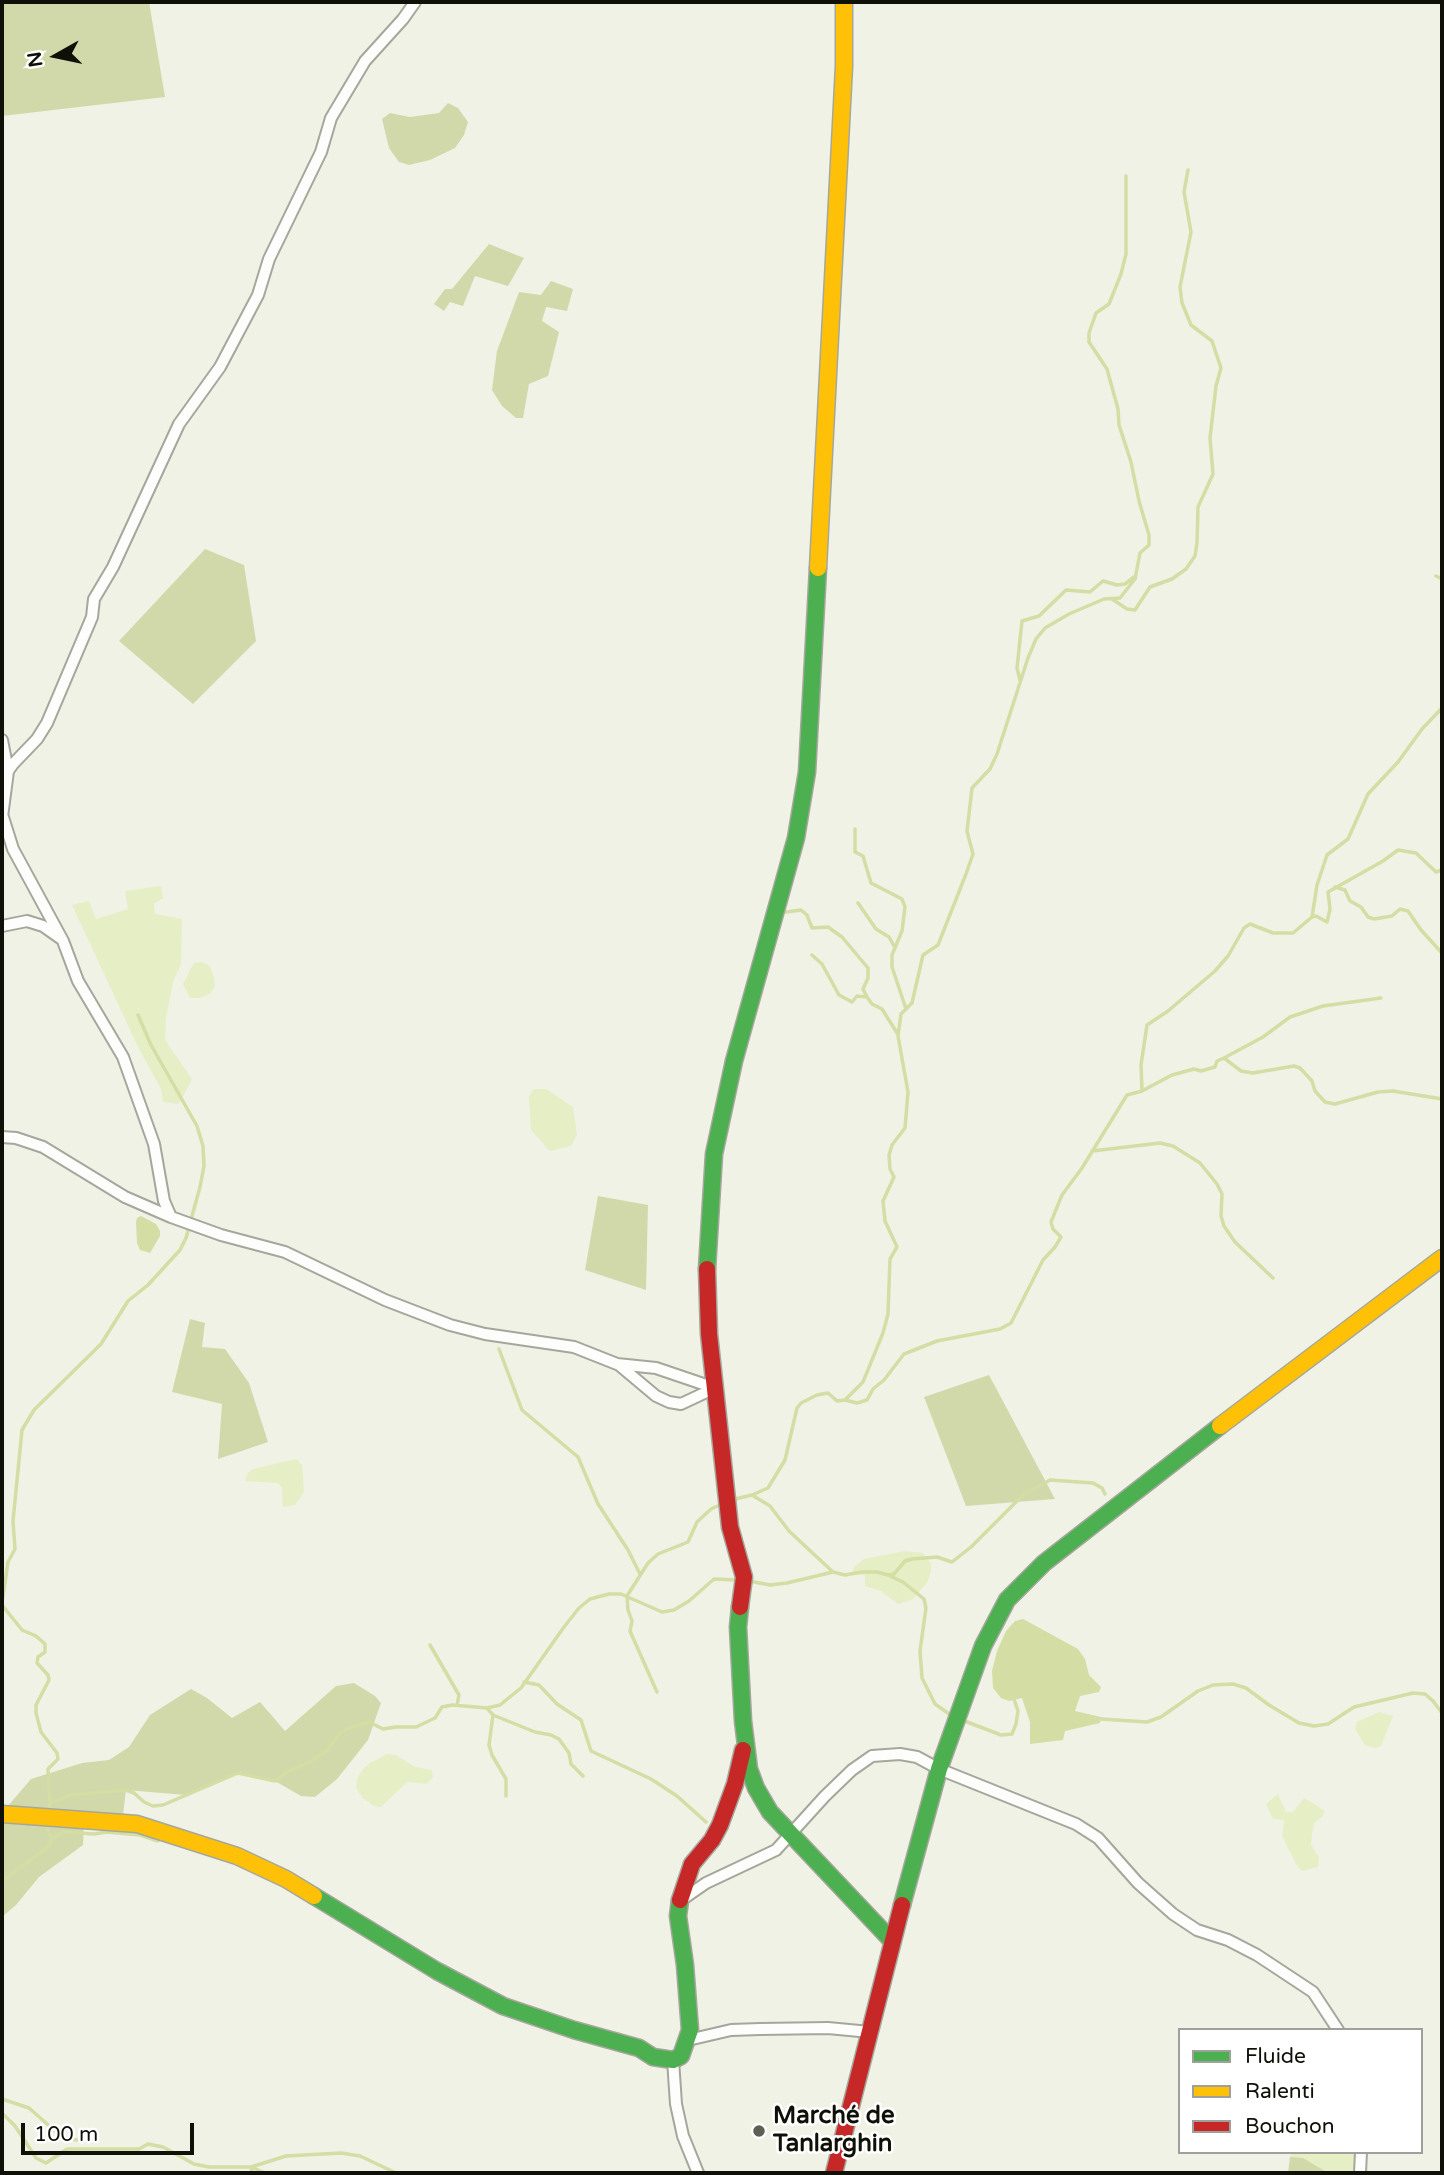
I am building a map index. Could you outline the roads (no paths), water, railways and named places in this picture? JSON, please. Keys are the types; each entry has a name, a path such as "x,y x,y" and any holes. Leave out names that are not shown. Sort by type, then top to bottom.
{"street":[{"path":"8,771 37,739 47,723 92,617 94,599 113,567 179,424 220,368 258,295 269,259 321,152 331,118 343,94 365,61 415,2"},
{"path":"844,2 843,79 807,772 796,838 734,1061 714,1154 706,1254 709,1334 730,1527 744,1577 738,1627 749,1769 770,1812 892,1941"},
{"path":"2,740 8,771 2,815 13,849 63,941 79,981 123,1057 154,1144 164,1201 171,1217"},
{"path":"2,926 27,921 43,926 63,941"},
{"path":"2,1138 16,1138 43,1147 125,1197 171,1217 285,1252 385,1300 450,1325 485,1335 574,1347 617,1364 656,1368 715,1388"},
{"path":"834,2173 892,1941 939,1769 983,1646 1001,1610 1014,1592 1044,1563 1153,1476 1442,1258"},
{"path":"617,1364 656,1396 669,1402 681,1404 715,1388"},
{"path":"2,1814 137,1824 237,1856 286,1879 437,1971 503,2006 639,2048 653,2057 673,2060 681,2056 688,2040 689,2010 678,1916 680,1901 692,1864 712,1840 720,1825 735,1784 745,1738"},
{"path":"680,1901 706,1883 776,1850 825,1796 852,1770 872,1756 900,1754 917,1757 939,1769 1076,1824 1098,1838 1138,1883 1173,1914 1198,1930 1228,1940 1257,1955 1313,1992 1337,2028"},
{"path":"688,2040 732,2030 828,2028 870,2032"},
{"path":"673,2060 676,2104 683,2136 698,2173"},
{"path":"1360,2173 1362,2154"}],"waterway":[{"path":"1112,599 1127,609 1135,610 1150,587 1172,579 1186,569 1195,556 1198,507 1213,474 1210,438 1216,386 1221,368 1212,341 1191,325 1182,303 1180,287 1191,232 1184,192 1188,170"},
{"path":"845,1400 863,1382 888,1314 890,1259 897,1247 885,1221 883,1201 894,1177 890,1169 889,1155 892,1145 905,1128 908,1092 898,1036 901,1014 912,1003 923,955 938,945 973,854 967,831 972,788 990,769 997,754 1036,639 1045,628 1069,614 1104,599 1120,598 1135,579 1140,553 1149,545 1149,535 1119,425 1118,409 1107,369 1089,342 1089,333 1096,313 1109,304 1126,254 1126,176"},
{"path":"1436,576 1442,579"},
{"path":"1020,680 1017,668 1022,621 1039,616 1066,590 1090,592 1103,581 1125,584 1134,577"},
{"path":"1312,917 1317,885 1327,855 1348,839 1368,794 1442,708"},
{"path":"855,829 855,852 863,856 871,883 902,899 905,907 902,931 892,955 892,967 906,1009"},
{"path":"752,1495 768,1488 785,1460 797,1408 801,1403 828,1393 837,1401 857,1403 867,1400 873,1389 884,1380 904,1354 937,1341 1000,1329 1011,1323 1043,1260 1061,1237 1053,1229 1051,1222 1062,1195 1127,1095 1142,1091 1141,1065 1147,1025 1215,971 1228,956 1244,928 1250,924 1273,933 1293,933 1312,917 1316,916 1327,922 1330,909 1328,892 1398,850 1416,853 1436,872 1442,870"},
{"path":"1335,887 1345,890 1350,901 1374,919 1392,916 1400,909 1408,911 1442,953"},
{"path":"858,903 876,929 889,937 894,946"},
{"path":"786,912 801,910 807,915 812,928 828,927 842,937 868,968 868,978 863,989 867,997 872,1004 882,1009 897,1033"},
{"path":"812,955 822,964 839,995 852,1002 857,996 867,997"},
{"path":"1224,1058 1263,1037 1290,1017 1323,1006 1381,998"},
{"path":"2,1603 8,1562 15,1549 13,1521 22,1430 34,1410 101,1344 128,1301 148,1285 180,1250 200,1187 204,1166 203,1146 197,1126 151,1045 138,1015"},
{"path":"1142,1091 1172,1075 1215,1067 1217,1061 1224,1058 1241,1071 1253,1073 1294,1066 1300,1068 1325,1102 1335,1104 1378,1092 1393,1091 1442,1099"},
{"path":"1092,1151 1160,1143 1173,1146 1200,1163 1222,1194 1221,1216 1224,1226 1235,1242 1273,1278"},
{"path":"499,1349 522,1410 578,1457 598,1504 640,1574"},
{"path":"731,1500 752,1495 770,1506 789,1531 833,1572 845,1575 877,1572 888,1575 894,1574 905,1561 912,1559 937,1557 952,1562 971,1547 1023,1495 1050,1480 1093,1483 1102,1488 1105,1494"},
{"path":"657,1692 630,1631 632,1621 627,1596 648,1563 658,1554 688,1542 697,1522 711,1509 724,1503"},
{"path":"749,1581 770,1585 833,1572"},
{"path":"890,1576 903,1582 924,1599 926,1608 920,1651 922,1678 935,1704 952,1716"},
{"path":"51,1803 70,1795 126,1790 153,1806 163,1805 238,1773 275,1781 328,1750 339,1734 349,1728 369,1722 383,1729 416,1727 435,1718 442,1707 452,1705 487,1708 500,1705 521,1688 564,1627 590,1599 621,1594 662,1612 674,1610 689,1601 714,1579 738,1580"},
{"path":"2,1605 22,1630 36,1636 45,1644 45,1652 38,1657 37,1663 49,1680 36,1705 36,1713 41,1732 57,1753 58,1759 48,1769 50,1811"},
{"path":"430,1645 459,1695 457,1705"},
{"path":"524,1682 539,1685 557,1704 581,1720 591,1751 651,1779 677,1796 706,1822"},
{"path":"1101,1719 1147,1722 1161,1717 1198,1691 1213,1685 1233,1684 1246,1688 1299,1723 1314,1726 1328,1724 1354,1707 1413,1693 1425,1694 1442,1713"},
{"path":"962,1720 1001,1735 1012,1734 1018,1711 1014,1699"},
{"path":"487,1708 493,1715 559,1739 569,1753 571,1764 583,1776"},
{"path":"493,1715 489,1745 506,1779 506,1796"},
{"path":"2,1881 48,1847 52,1839 47,1828 48,1822"},
{"path":"52,1839 63,1832 107,1832 140,1835 158,1841"},
{"path":"2,2099 29,2108 62,2137 77,2140"},
{"path":"2,2113 15,2126 36,2158 46,2163 67,2149 139,2149 148,2144 163,2147 194,2164 209,2167 251,2167 265,2173"},
{"path":"252,2173 251,2167 286,2156 341,2153 360,2156 396,2173"}],"place":[{"name":"Marché de Tanlarghin","path":"759,2131"}]}
